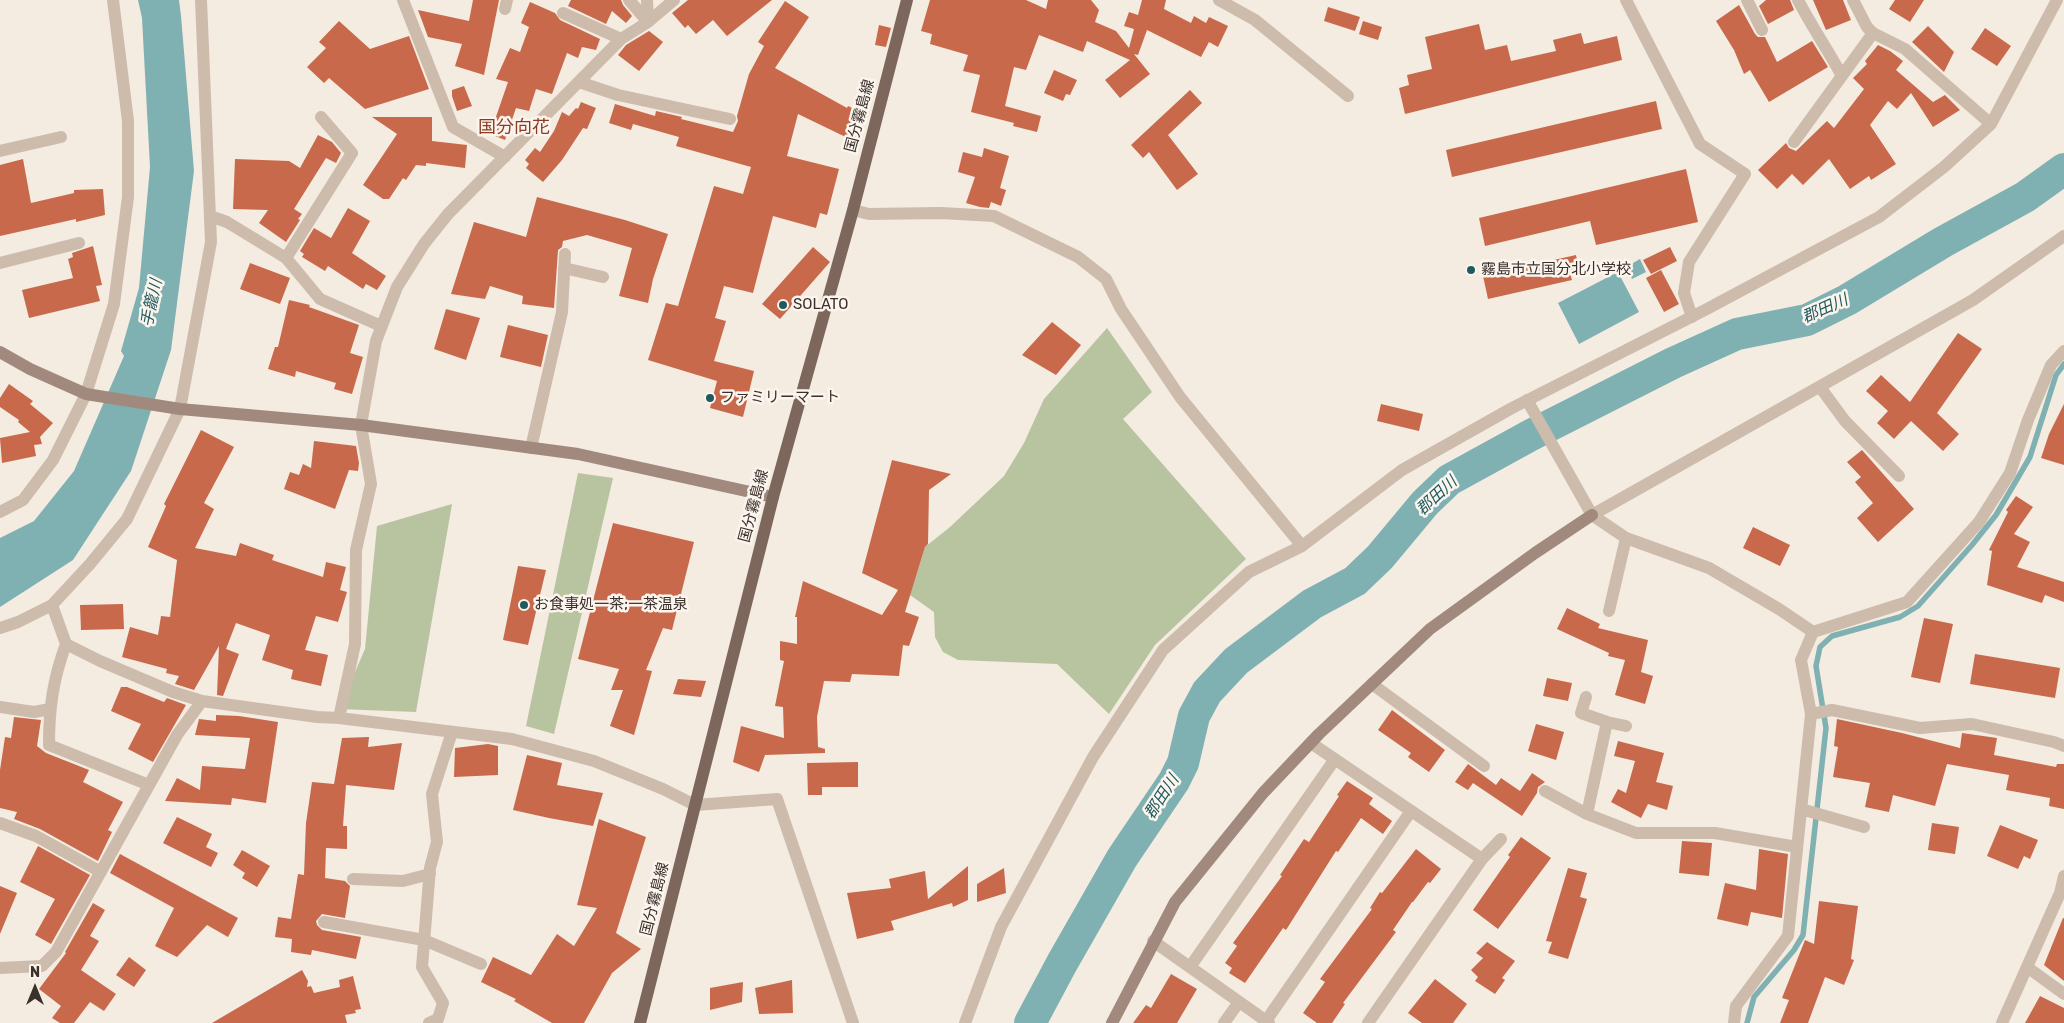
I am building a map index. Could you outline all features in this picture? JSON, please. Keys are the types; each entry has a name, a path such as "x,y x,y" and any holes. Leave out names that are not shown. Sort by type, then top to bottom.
{"main road":[{"name":"国分霧島線","path":"640,1023 773,498 853,210 907,0"}],"street":[{"path":"0,512 23,500 48,466 86,394 114,304 128,197 128,121 113,0"},
{"path":"0,628 18,622 52,604 90,564 127,518 180,409 211,242 201,0"},
{"path":"403,0 453,127 505,157"},
{"path":"629,0 648,22"},
{"path":"647,0 648,22"},
{"path":"339,718 355,644 356,550 370,484 361,425 376,341 397,287 424,244 448,214 621,39 648,22 674,0"},
{"path":"1219,0 1255,20 1348,96"},
{"path":"1626,0 1700,144 1745,174 1689,262 1684,292 1692,317"},
{"path":"1747,0 1762,30"},
{"path":"1798,0 1814,31 1842,76"},
{"path":"1853,0 1873,33 1905,49 1991,124"},
{"path":"966,1023 1001,927 1093,757 1163,650 1249,572 1302,546 1402,470 1878,217 1944,167 1991,124 2057,0"},
{"path":"563,13 621,39"},
{"path":"1794,142 1873,33"},
{"path":"579,82 618,95 730,119"},
{"path":"286,258 352,153 321,117"},
{"path":"0,151 61,137"},
{"path":"853,210 869,214 942,213 994,216 1078,257 1106,279 1121,309 1180,397 1302,546"},
{"path":"210,216 227,222 286,258 320,299 381,326"},
{"path":"1112,1023 1153,941 1175,902 1263,793 1311,743 1430,629 1589,511 1820,387 1973,300 2064,236"},
{"path":"0,263 78,243"},
{"path":"531,448 562,312 565,254"},
{"path":"564,268 604,277"},
{"path":"1734,1023 1736,1006 1788,936 1814,714 1801,660 1813,632 1906,602 1979,522 2010,473 2028,420 2051,365 2064,351"},
{"path":"0,352 30,369 86,394 180,409 361,425 578,454 773,498"},
{"path":"1820,387 1845,421 1899,476"},
{"path":"1529,404 1589,511 1626,538 1709,568 1813,632"},
{"path":"1609,611 1626,538"},
{"path":"52,604 66,644 55,672 50,709 49,745 150,785"},
{"path":"66,644 100,661 173,692 202,700 317,717 512,739 594,761 663,789 695,805 778,799 853,1023"},
{"path":"1372,684 1484,766"},
{"path":"1586,697 1581,714 1626,726"},
{"path":"0,968 42,966 56,952 178,735 202,700"},
{"path":"0,707 34,712 50,709"},
{"path":"1814,714 1832,710 1920,728 1972,724 2054,742 2064,746"},
{"path":"1587,814 1607,722"},
{"path":"429,1023 438,1019 443,1003 422,966 430,874 437,842 432,794 452,732"},
{"path":"1311,743 1482,859"},
{"path":"1190,967 1335,759"},
{"path":"1545,791 1587,814 1636,833 1714,833 1797,847"},
{"path":"1803,809 1864,827"},
{"path":"1153,941 1267,1022 1411,811"},
{"path":"0,823 36,836 101,872"},
{"path":"1368,1023 1482,859 1501,839"},
{"path":"353,879 403,881 430,874"},
{"path":"2002,1023 2060,893 2064,876"},
{"path":"324,922 424,940 481,964"},
{"path":"2027,967 2064,994"},
{"path":"1224,1023 1239,1002"}],"green space":[{"path":"1107,328 1152,392 1123,419 1246,559 1155,645 1109,714 1057,664 958,660 943,652 935,637 934,612 910,595 925,547 950,527 1004,476 1024,443 1044,399"},
{"path":"578,473 613,478 554,734 526,726"},
{"path":"452,504 416,712 339,709 365,649 377,526"}],"water":[{"name":"手籠川","path":"138,0 179,0 181,16 194,171 171,350 131,471 73,560 0,607 0,538 34,521 74,471 124,356 121,351 139,288 150,167 142,18"},
{"path":"1640,259 1646,272 1632,279 1626,267"},
{"path":"1618,272 1639,312 1579,344 1558,303"}],"building":[{"path":"473,0 499,0 484,75 455,66 462,44 428,37 418,10 469,21"},
{"path":"571,0 621,0 632,16 626,23 612,11 606,24 568,6"},
{"path":"688,0 772,0 727,36 713,20 696,34 688,25 685,28 672,13"},
{"path":"930,0 1026,0 1046,9 1048,0 1091,0 1099,10 1095,22 1116,31 1129,48 1134,29 1124,26 1129,12 1138,15 1142,0 1166,0 1164,9 1191,23 1194,16 1206,23 1209,17 1228,26 1218,47 1209,42 1201,57 1147,30 1138,55 1134,54 1150,74 1120,98 1105,80 1130,60 1087,41 1083,52 1039,35 1026,70 1014,67 1005,106 1041,116 1037,132 1013,126 1014,123 971,112 980,75 963,71 968,55 930,44 932,34 921,31"},
{"path":"1766,0 1790,0 1794,10 1768,24 1759,6"},
{"path":"1813,0 1843,0 1851,20 1826,30"},
{"path":"1895,0 1924,0 1910,22 1889,9"},
{"path":"785,1 809,17 775,68 847,108 848,106 868,115 856,142 798,114 787,156 839,169 827,215 820,213 816,228 773,216 753,293 724,286 715,318 726,321 714,361 754,371 743,417 710,408 717,381 648,360 666,303 678,306 714,186 743,194 751,167 676,146 679,137 633,124 631,130 609,123 615,104 655,116 656,111 682,117 681,119 733,132 738,121 737,116 749,74 764,46 758,42"},
{"path":"530,2 555,13 560,20 600,39 596,50 582,47 578,58 567,53 552,94 536,89 529,111 516,108 505,140 490,134 508,82 496,79 510,48 520,52 529,27 521,23"},
{"path":"1739,5 1755,34 1758,37 1765,37 1777,62 1812,41 1828,67 1769,102 1750,70 1744,74 1734,50 1716,21"},
{"path":"1328,7 1360,17 1355,31 1324,21"},
{"path":"339,21 370,49 409,36 429,89 365,109 329,78 324,83 307,67 326,48 319,42"},
{"path":"1363,21 1382,27 1378,40 1359,34"},
{"path":"1479,24 1485,50 1507,45 1511,61 1556,51 1553,40 1581,33 1584,44 1617,36 1622,60 1405,114 1399,88 1409,85 1407,75 1432,69 1425,37"},
{"path":"879,25 891,28 886,47 875,45"},
{"path":"1928,26 1954,52 1944,72 1912,42"},
{"path":"1985,28 2011,46 1997,66 1971,49"},
{"path":"649,31 663,42 639,71 618,55 626,45"},
{"path":"1878,45 1903,61 1896,70 1933,102 1945,95 1960,110 1933,127 1911,93 1897,109 1888,101 1870,125 1896,164 1871,180 1869,176 1850,189 1829,159 1803,185 1792,174 1777,189 1758,170 1786,143 1789,148 1796,151 1827,121 1834,128 1864,89 1853,78 1867,64 1865,61"},
{"path":"1054,70 1077,80 1070,95 1066,94 1063,101 1044,93"},
{"path":"464,86 472,106 457,111 452,90"},
{"path":"1190,90 1202,103 1168,135 1198,174 1177,190 1149,152 1143,158 1131,145"},
{"path":"1656,101 1662,129 1452,177 1446,150"},
{"path":"581,102 596,108 587,129 583,128 562,160 543,182 526,168 529,164 525,160 535,148 540,152 554,131 562,112 569,116 576,108 578,109"},
{"path":"372,117 432,117 432,141 467,145 465,168 426,163 426,166 416,165 406,180 403,178 389,199 383,199 363,185 397,134"},
{"path":"318,135 332,142 341,153 336,163 326,158 294,209 302,214 286,242 259,223 268,210 233,209 235,159 289,161 300,168"},
{"path":"984,148 1009,156 1000,188 1006,190 1001,206 991,202 989,208 966,203 975,177 958,172 963,152 982,157"},
{"path":"23,159 31,203 74,193 74,190 103,189 105,215 76,222 76,219 0,236 0,165"},
{"path":"1686,169 1698,222 1596,245 1590,221 1485,246 1479,218"},
{"path":"537,197 625,220 668,234 653,279 648,303 619,296 632,248 587,235 563,241 562,247 558,250 554,308 522,304 523,296 490,286 485,299 451,294 474,222 526,237"},
{"path":"348,208 370,221 352,253 386,276 377,290 366,284 363,289 328,266 325,271 302,257 304,254 300,251 314,228 331,238"},
{"path":"93,246 102,285 96,286 100,301 29,318 22,290 73,278 68,259 73,257 72,253"},
{"path":"813,247 830,262 780,319 762,304"},
{"path":"1670,247 1677,261 1651,274 1643,260"},
{"path":"1576,255 1579,271 1570,273 1572,280 1488,299 1483,276"},
{"path":"250,263 290,278 280,304 240,289"},
{"path":"1661,270 1679,304 1664,312 1646,278"},
{"path":"289,300 310,305 309,307 359,325 350,353 363,357 352,394 334,389 336,383 296,371 295,377 268,369 275,347 278,347"},
{"path":"446,309 480,318 466,360 434,349"},
{"path":"1052,322 1081,345 1056,375 1022,355"},
{"path":"508,325 548,335 541,367 500,357"},
{"path":"1958,333 1982,349 1937,413 1959,434 1943,451 1911,421 1894,439 1877,423 1888,411 1866,391 1881,375 1910,402"},
{"path":"9,384 33,401 30,404 53,423 40,437 42,444 34,445 36,456 2,463 0,438 30,432 18,422 19,420 0,407 0,398"},
{"path":"1381,404 1423,414 1419,431 1377,421"},
{"path":"2064,404 2064,465 2041,458 2049,434"},
{"path":"201,430 234,447 204,503 214,509 195,548 236,556 240,543 274,555 272,560 323,577 326,562 346,567 340,590 347,592 338,622 316,616 305,650 328,655 321,686 291,679 293,670 262,660 270,635 236,623 226,649 239,654 223,696 217,695 219,646 194,690 175,684 179,676 166,673 167,669 122,657 130,627 158,635 161,616 170,617 177,560 148,547 166,506 164,504"},
{"path":"314,441 356,446 359,463 358,471 349,470 335,509 284,489 290,472 299,475 303,464 311,468"},
{"path":"1862,450 1914,509 1878,542 1857,518 1873,503 1855,482 1861,477 1847,462"},
{"path":"892,460 951,474 929,490 928,544 925,547 905,612 919,617 909,646 903,645 899,676 852,674 850,682 824,681 817,717 818,747 825,749 825,753 765,755 759,772 733,762 741,726 784,738 783,707 775,706 784,661 780,660 780,641 797,644 797,617 795,617 803,581 882,615 898,590 862,573"},
{"path":"2016,496 2033,507 2014,534 2030,542 2017,567 2064,582 2064,602 2045,595 2042,603 1987,585 1992,551 1989,550 2008,512 2006,510"},
{"path":"613,523 694,542 672,630 663,628 646,670 652,671 634,735 610,726 623,690 611,690 619,669 578,659"},
{"path":"1753,527 1790,545 1780,566 1743,548"},
{"name":"お食事処一茶;一茶温泉","path":"518,566 546,570 528,645 503,640"},
{"path":"123,604 124,629 81,630 80,605"},
{"path":"1567,608 1600,624 1598,628 1648,640 1641,672 1653,676 1645,704 1615,695 1625,660 1608,656 1609,653 1557,629"},
{"path":"1924,618 1953,624 1940,683 1911,677"},
{"path":"1975,654 2060,668 2055,698 1970,684"},
{"path":"1547,678 1572,683 1568,701 1543,696"},
{"path":"678,679 706,681 701,697 673,694"},
{"path":"121,687 127,687 164,702 167,698 186,705 153,762 128,749 141,724 111,711"},
{"path":"1392,710 1445,750 1429,772 1408,757 1411,753 1378,730"},
{"path":"216,715 239,716 278,722 266,803 232,798 231,805 165,801 177,778 200,790 202,766 245,769 250,738 195,735 199,719 216,721"},
{"path":"14,717 41,720 37,746 46,753 89,770 83,782 123,802 108,830 112,832 98,861 40,829 14,819 17,812 0,808 0,770 5,737 11,738"},
{"path":"1837,719 1960,748 1962,733 1997,738 1994,755 2056,767 2057,764 2064,764 2064,809 2049,806 2050,798 2006,790 2009,775 1947,764 1935,806 1893,795 1889,812 1865,807 1870,783 1833,777 1838,747 1834,746"},
{"path":"1536,724 1564,732 1556,760 1528,751"},
{"path":"369,737 368,747 402,743 394,790 346,785 343,826 347,826 347,849 326,848 325,878 345,881 350,886 345,918 322,914 316,921 322,930 361,937 356,959 312,950 311,955 291,952 292,939 275,937 278,917 291,919 298,874 304,875 306,823 312,782 334,784 342,738"},
{"path":"1618,741 1664,753 1656,782 1673,786 1667,810 1648,804 1641,818 1611,802 1618,789 1626,793 1635,761 1614,756"},
{"path":"488,744 498,746 498,775 454,777 455,748"},
{"path":"527,755 562,763 557,785 603,793 593,826 513,810"},
{"path":"858,762 858,787 822,787 822,795 808,795 807,763"},
{"path":"1468,764 1496,785 1501,778 1520,791 1532,773 1545,782 1538,787 1537,793 1522,816 1473,783 1468,790 1455,782"},
{"path":"1347,781 1373,798 1369,804 1392,821 1383,834 1361,818 1338,852 1336,851 1286,930 1283,928 1245,983 1229,973 1232,968 1225,963 1237,946 1233,943 1282,876 1280,875 1304,839 1309,842"},
{"path":"177,817 212,834 206,847 218,853 211,867 163,843"},
{"path":"599,819 646,837 616,933 641,949 612,973 584,1023 552,1023 514,1001 516,999 481,982 493,957 531,975 557,934 574,946 597,908 577,905"},
{"path":"1932,823 1959,827 1955,854 1928,850"},
{"path":"2000,825 2038,840 2030,859 2024,856 2018,869 1987,856"},
{"path":"1521,837 1551,858 1498,929 1473,910 1510,857 1508,855"},
{"path":"1682,841 1712,843 1709,876 1679,873"},
{"path":"38,846 90,875 51,944 35,935 55,899 20,882"},
{"path":"1416,849 1441,869 1412,902 1393,930 1396,932 1343,1003 1345,1004 1332,1023 1317,1023 1303,1013 1325,982 1320,979 1372,909 1370,908 1380,892 1382,893"},
{"path":"1759,849 1788,854 1782,918 1751,912 1748,926 1717,919 1725,883 1756,890"},
{"path":"242,850 270,866 257,887 242,878 245,873 233,865"},
{"path":"120,854 238,918 228,937 207,925 177,957 155,946 174,908 110,873"},
{"path":"968,866 968,900 953,907 952,903 891,921 894,930 857,939 847,893 891,888 889,879 925,871 928,899"},
{"path":"1004,868 1006,893 977,902 977,884"},
{"path":"1568,868 1587,873 1580,897 1587,899 1568,959 1548,953 1552,942 1546,941"},
{"path":"0,886 17,893 0,934"},
{"path":"1819,901 1858,906 1851,959 1854,960 1844,985 1825,977 1808,1023 1780,1023 1789,1000 1782,998 1805,940 1814,944"},
{"path":"93,903 105,910 90,936 99,941 81,970 116,994 104,1011 90,1002 74,1023 60,1023 52,1018 61,1006 39,989 66,953"},
{"path":"2064,918 2064,981 2044,965"},
{"path":"1487,942 1515,961 1502,978 1505,980 1495,994 1475,981 1478,977 1471,970 1483,958 1476,953"},
{"path":"129,957 146,970 134,987 116,975"},
{"path":"302,970 308,981 307,987 311,986 314,993 340,987 339,980 353,976 361,1009 355,1010 356,1013 345,1015 347,1023 212,1023"},
{"path":"1171,974 1197,989 1177,1023 1133,1023 1146,1005 1151,1008"},
{"path":"1435,979 1467,1004 1453,1023 1422,1023 1408,1013"},
{"path":"792,980 793,1013 759,1014 755,988"},
{"path":"743,982 742,1002 710,1010 710,988"},
{"path":"2040,996 2064,1008 2064,1023 2025,1023"}],"waterway":[{"name":"郡田川","path":"1030,1023 1122,858 1174,781 1183,763 1194,716 1207,692 1236,661 1312,604 1355,581 1380,557 1425,503 1449,480 1531,435 1673,363 1737,334 1807,320 1847,300 1943,242 2025,197 2064,169"},
{"path":"1747,1023 1754,997 1794,950 1803,935 1826,728 1816,666 1820,647 1832,636 1900,617 1918,606 1972,545 1996,515 2030,457 2056,375 2064,364"}],"place":[{"name":"霧島市立国分北小学校","path":"1471,270"},
{"name":"SOLATO","path":"783,305"},
{"name":"ファミリーマート","path":"710,398"},
{"name":"お食事処一茶;一茶温泉","path":"524,605"}],"district":[{"name":"国分向花","path":"514,128"}]}
